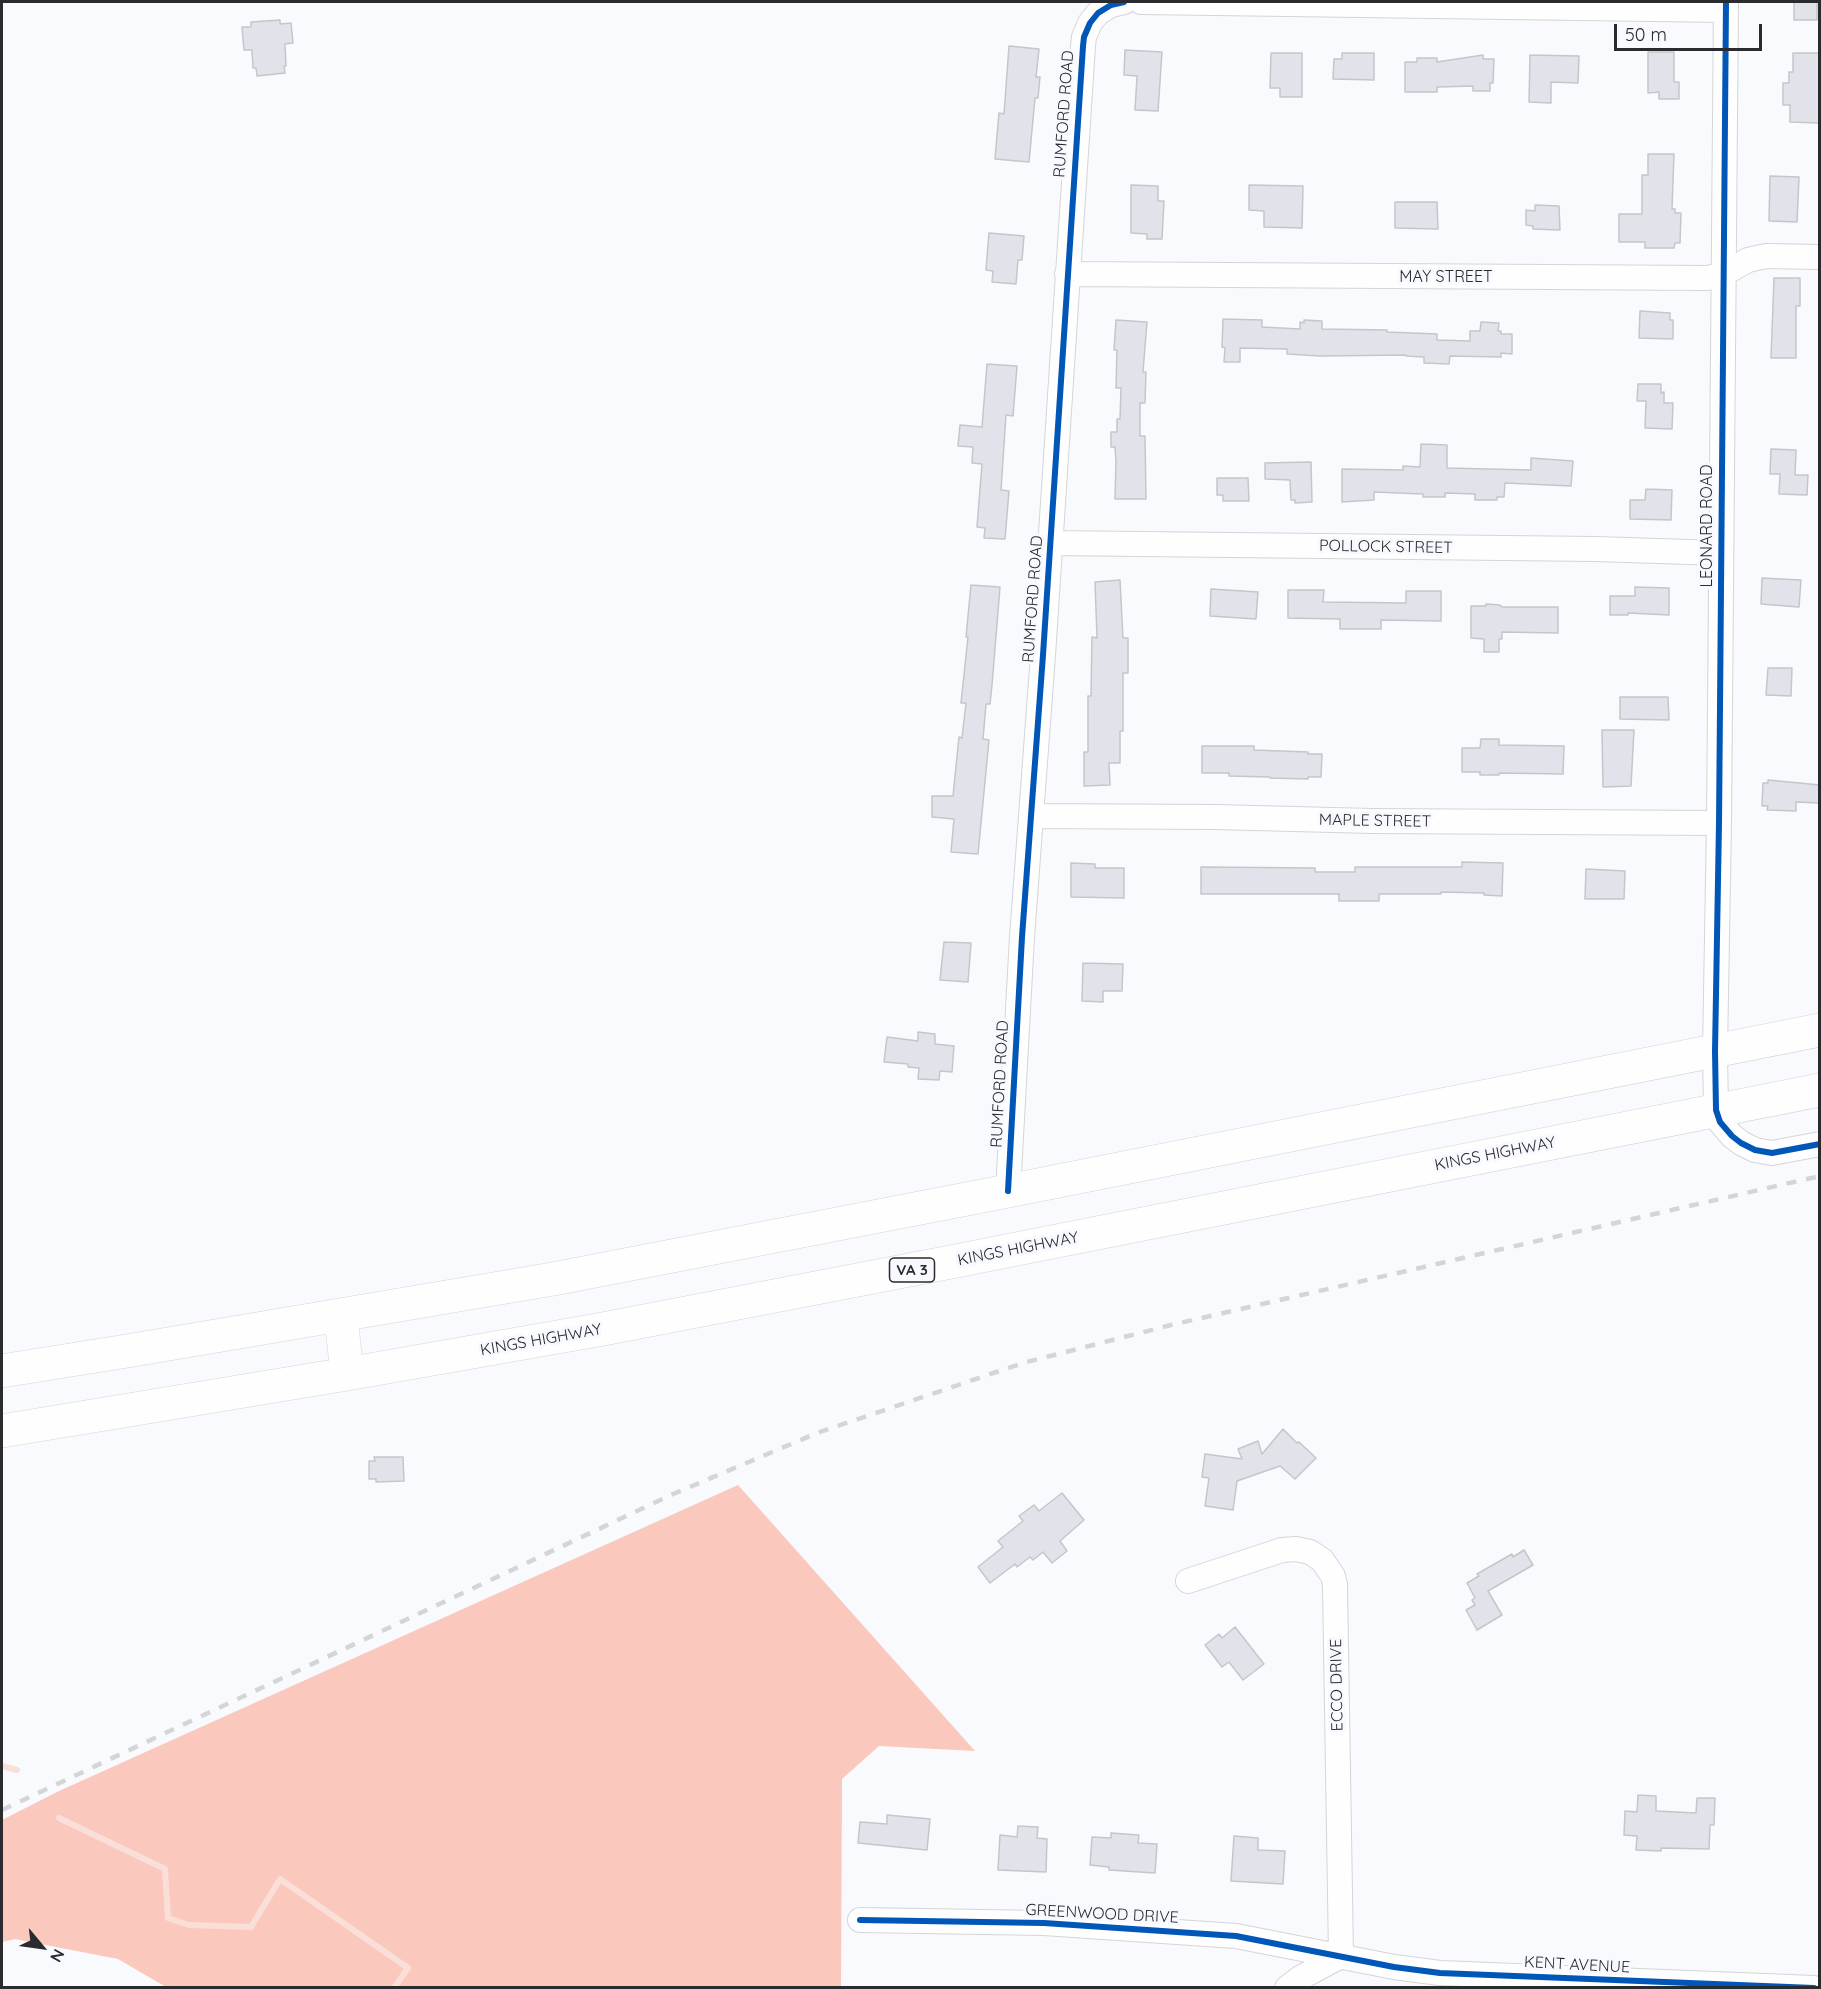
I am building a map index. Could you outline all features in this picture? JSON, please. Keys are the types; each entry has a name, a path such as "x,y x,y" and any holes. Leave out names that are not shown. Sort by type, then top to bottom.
{"highway":[{"path":"2,1371 553,1279 1820,1030"},
{"name":"KINGS HIGHWAY","path":"2,1431 603,1329 1820,1090"},
{"path":"341,1316 347,1374"}],"street":[{"path":"1093,12 1124,2"},
{"path":"1141,2 1726,6"},
{"name":"LEONARD ROAD","path":"1716,1110 1726,6"},
{"name":"RUMFORD ROAD","path":"1008,1191 1021,949 1083,46 1093,12"},
{"name":"MAY STREET","path":"1067,274 1708,278 1723,274 1748,260 1766,256 1820,257"},
{"name":"POLLOCK STREET","path":"1050,543 1595,549 1721,553"},
{"name":"MAPLE STREET","path":"1031,816 1719,823"},
{"path":"1716,1110 1720,1122 1732,1136 1755,1150 1772,1153 1820,1144"},
{"name":"ECCO DRIVE","path":"1188,1581 1282,1550 1296,1549 1310,1552 1322,1560 1333,1576 1335,1585 1341,1956"},
{"name":"GREENWOOD DRIVE","path":"860,1920 1044,1923 1236,1936 1341,1956"},
{"path":"1287,1988 1299,1978 1341,1956"},
{"name":"KENT AVENUE","path":"1341,1956 1394,1968 1440,1973 1814,1988"}],"shaded area":[{"path":"738,1485 975,1751 879,1746 842,1779 841,1987 166,1987 118,1959 15,1939 2,1942 2,1820 59,1791"}],"building":[{"path":"1794,2 1817,2 1817,20 1794,20"},
{"path":"280,20 280,24 291,23 293,43 285,44 285,73 257,76 256,68 253,68 252,50 244,50 242,27 251,27 251,22"},
{"path":"1009,46 1039,49 1036,77 1040,77 1038,98 1035,98 1029,162 995,159 999,113 1004,114"},
{"path":"1125,50 1162,52 1158,111 1135,110 1137,76 1124,75"},
{"path":"1648,52 1674,52 1674,82 1679,82 1679,99 1659,99 1659,92 1648,93"},
{"path":"1271,53 1302,53 1302,97 1280,97 1280,88 1270,88"},
{"path":"1342,53 1374,53 1374,80 1333,79 1334,59 1342,59"},
{"path":"1793,53 1820,53 1820,123 1790,122 1790,105 1783,105 1783,83 1789,83 1789,72 1793,72"},
{"path":"1483,55 1483,59 1494,59 1493,83 1490,83 1490,91 1473,91 1473,86 1437,87 1437,92 1405,92 1405,62 1417,62 1417,58 1437,58 1437,62"},
{"path":"1530,55 1579,56 1578,83 1551,82 1551,103 1529,102"},
{"path":"1648,154 1674,154 1672,209 1675,209 1675,213 1681,213 1680,243 1675,243 1674,248 1645,248 1645,242 1619,242 1619,214 1642,214 1642,175 1648,175"},
{"path":"1770,176 1799,177 1797,222 1769,221"},
{"path":"1131,185 1158,186 1158,201 1164,201 1162,239 1147,239 1147,234 1131,233"},
{"path":"1249,185 1303,186 1302,228 1264,227 1264,211 1249,210"},
{"path":"1395,202 1437,202 1438,229 1395,228"},
{"path":"1535,205 1559,206 1560,230 1533,229 1533,226 1526,225 1526,210 1535,211"},
{"path":"989,233 1024,236 1022,260 1018,260 1016,284 992,282 993,271 986,270"},
{"path":"1774,278 1800,278 1800,306 1796,306 1796,358 1771,358"},
{"path":"1640,311 1670,313 1670,320 1673,320 1673,339 1639,338"},
{"path":"1223,319 1262,320 1262,327 1300,329 1300,322 1304,323 1304,320 1322,321 1322,329 1387,330 1387,332 1437,334 1437,340 1470,341 1470,331 1480,331 1481,322 1499,323 1498,331 1501,331 1501,334 1512,334 1512,354 1501,353 1501,357 1450,356 1449,364 1424,363 1424,357 1406,355 1320,356 1287,354 1287,349 1240,348 1240,362 1224,362"},
{"path":"1116,320 1147,322 1143,372 1146,372 1145,403 1140,403 1140,436 1145,436 1146,499 1115,499 1116,461 1115,447 1111,447 1111,432 1117,432 1117,419 1120,419 1121,388 1116,388 1117,350 1114,350"},
{"path":"987,364 1017,366 1013,416 1006,415 1001,490 1009,491 1005,539 984,538 985,528 977,527 982,464 972,463 973,447 958,446 960,425 982,427"},
{"path":"1638,384 1661,384 1664,403 1673,403 1672,429 1645,428 1646,401 1637,401"},
{"path":"1421,444 1447,445 1447,468 1531,470 1531,458 1573,461 1571,486 1505,483 1504,497 1497,497 1497,500 1475,500 1475,494 1445,493 1445,497 1423,497 1423,494 1374,492 1374,500 1342,502 1342,469 1403,470 1403,466 1420,467"},
{"path":"1771,449 1796,450 1795,475 1808,475 1807,495 1779,494 1780,474 1770,474"},
{"path":"1311,462 1312,502 1295,503 1295,500 1291,500 1290,480 1265,479 1265,463"},
{"path":"1217,478 1248,478 1249,501 1223,501 1223,495 1217,495"},
{"path":"1646,489 1672,490 1671,520 1630,519 1630,500 1645,500"},
{"path":"1762,578 1801,580 1799,607 1761,604"},
{"path":"1120,580 1123,638 1128,638 1128,673 1123,673 1123,731 1120,731 1120,763 1109,763 1110,785 1084,786 1084,752 1088,752 1088,696 1091,696 1092,637 1097,638 1095,582"},
{"path":"971,585 1000,587 990,704 986,704 983,739 989,740 978,854 951,852 954,819 932,817 932,796 953,796 959,737 962,738 966,703 961,703"},
{"path":"1635,587 1669,588 1669,615 1628,613 1628,615 1610,615 1610,596 1635,596"},
{"path":"1211,589 1258,592 1256,619 1210,616"},
{"path":"1288,590 1324,590 1323,602 1406,603 1406,591 1441,591 1441,621 1381,620 1381,629 1340,629 1340,619 1288,618"},
{"path":"1486,604 1502,607 1558,607 1558,633 1502,632 1502,639 1499,639 1499,652 1484,652 1484,639 1471,638 1471,606 1486,606"},
{"path":"1768,668 1792,668 1791,696 1766,695"},
{"path":"1620,697 1668,697 1669,720 1620,719"},
{"path":"1602,730 1634,730 1631,786 1603,787"},
{"path":"1481,739 1499,739 1499,745 1564,746 1563,774 1480,775 1480,772 1462,772 1462,748 1480,748"},
{"path":"1202,746 1254,746 1254,750 1322,754 1321,777 1270,778 1229,776 1229,773 1202,773"},
{"path":"1768,780 1820,785 1820,803 1796,802 1796,811 1767,810 1768,806 1762,806 1763,783 1768,783"},
{"path":"1462,862 1503,863 1502,896 1484,895 1484,893 1441,892 1441,894 1379,894 1379,901 1339,901 1339,894 1201,894 1201,867 1315,868 1315,872 1355,872 1355,867 1462,867"},
{"path":"1071,863 1095,864 1095,868 1124,868 1124,898 1071,897"},
{"path":"1586,869 1625,871 1624,899 1585,899"},
{"path":"944,942 971,943 968,982 940,980"},
{"path":"1083,963 1123,964 1122,991 1103,991 1103,1002 1082,1001"},
{"path":"918,1032 935,1034 935,1044 954,1046 952,1072 940,1071 939,1080 918,1079 919,1068 908,1067 908,1064 884,1062 887,1037 918,1041"},
{"path":"1283,1429 1316,1458 1295,1479 1280,1466 1237,1481 1233,1510 1205,1506 1209,1478 1202,1477 1205,1454 1242,1459 1238,1449 1258,1441 1262,1454"},
{"path":"374,1457 403,1457 404,1481 376,1482 376,1479 369,1479 369,1461 375,1461"},
{"path":"1062,1493 1084,1520 1060,1541 1067,1551 1052,1563 1043,1552 1033,1560 1030,1557 1017,1567 1015,1564 990,1583 978,1567 1003,1547 998,1541 1023,1521 1019,1516 1034,1505 1039,1511"},
{"path":"1524,1550 1533,1565 1488,1591 1502,1615 1477,1630 1466,1610 1475,1605 1472,1600 1475,1598 1467,1583 1479,1576 1477,1574 1512,1554 1513,1557"},
{"path":"1235,1627 1264,1664 1243,1680 1229,1662 1222,1667 1205,1645 1219,1634 1222,1638"},
{"path":"1638,1795 1656,1796 1656,1811 1696,1813 1697,1798 1715,1798 1714,1825 1710,1825 1709,1849 1636,1850 1637,1836 1624,1835 1625,1811 1637,1812"},
{"path":"887,1815 930,1819 927,1850 858,1843 860,1822 887,1824"},
{"path":"1018,1826 1038,1827 1037,1838 1047,1839 1046,1872 998,1870 1000,1835 1017,1837"},
{"path":"1111,1833 1139,1835 1138,1843 1157,1844 1155,1873 1109,1870 1109,1867 1090,1865 1092,1837 1111,1838"},
{"path":"1234,1836 1258,1838 1258,1850 1285,1851 1283,1884 1231,1881"}],"waterway":[{"path":"2,1766 17,1770"},
{"path":"59,1818 165,1869 168,1918 189,1925 251,1927 280,1879 408,1968 394,1988"}],"railway":[{"path":"2,1810 671,1495 817,1433 1023,1363 1171,1325 1820,1176"}],"cycle path":[{"path":"1008,1191 1022,937 1083,46 1090,23 1098,13 1111,5 1124,2"},
{"path":"1726,2 1716,1110 1720,1122 1732,1136 1755,1150 1772,1153 1820,1144"},
{"path":"860,1920 1044,1923 1236,1936 1394,1967 1440,1973 1814,1988"}]}
